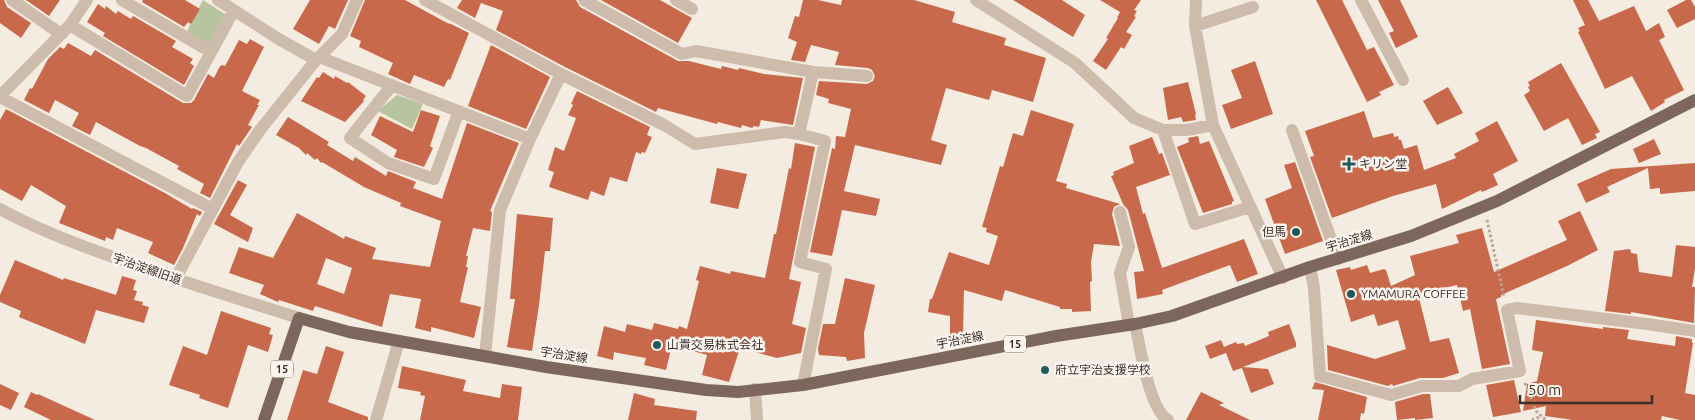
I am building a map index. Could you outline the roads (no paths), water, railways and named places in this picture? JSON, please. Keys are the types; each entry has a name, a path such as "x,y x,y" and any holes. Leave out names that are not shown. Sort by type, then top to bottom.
{"main road":[{"name":"宇治淀線","path":"299,318 349,332 399,341 546,367 706,390 738,392 803,384 1172,316 1310,268 1411,236 1483,206 1695,100"},
{"name":"15","path":"264,420 299,318"}],"street":[{"path":"12,0 187,96 234,10"},
{"path":"87,0 66,29 0,96 213,209"},
{"path":"122,0 211,52"},
{"path":"218,0 277,38 318,59 392,85 530,139"},
{"path":"175,280 238,162 260,130 318,59 342,34 357,0"},
{"path":"424,0 561,74 664,125 695,144 785,132 826,141 800,262 826,269 803,384"},
{"path":"584,0 682,54 696,51 813,72 867,76"},
{"path":"676,0 692,9"},
{"path":"976,0 1075,62 1134,118 1163,130 1187,130 1213,125"},
{"path":"1196,0 1196,26 1213,125 1282,278"},
{"path":"1361,0 1403,80"},
{"path":"1196,26 1254,7"},
{"path":"799,134 813,72"},
{"path":"485,356 500,210 530,139 561,74"},
{"path":"392,85 350,138 388,164 434,179 459,111"},
{"path":"1163,130 1195,224 1250,207"},
{"path":"1292,130 1338,259"},
{"name":"宇治淀線旧道","path":"0,209 20,220 72,242 175,280 299,318"},
{"path":"1120,212 1129,247 1120,273 1150,390 1163,417 1168,420"},
{"path":"1310,268 1314,288 1320,376 1390,395 1422,386 1459,386 1472,379 1520,371 1507,310 1517,308 1695,331"},
{"path":"376,420 399,341"},
{"path":"755,389 757,420"}],"place":[{"name":"キリン堂","path":"1349,164"},
{"name":"但馬","path":"1296,232"},
{"name":"YMAMURA COFFEE","path":"1351,294"},
{"name":"山貴交易株式会社","path":"657,345"},
{"name":"府立宇治支援学校","path":"1045,370"}]}
